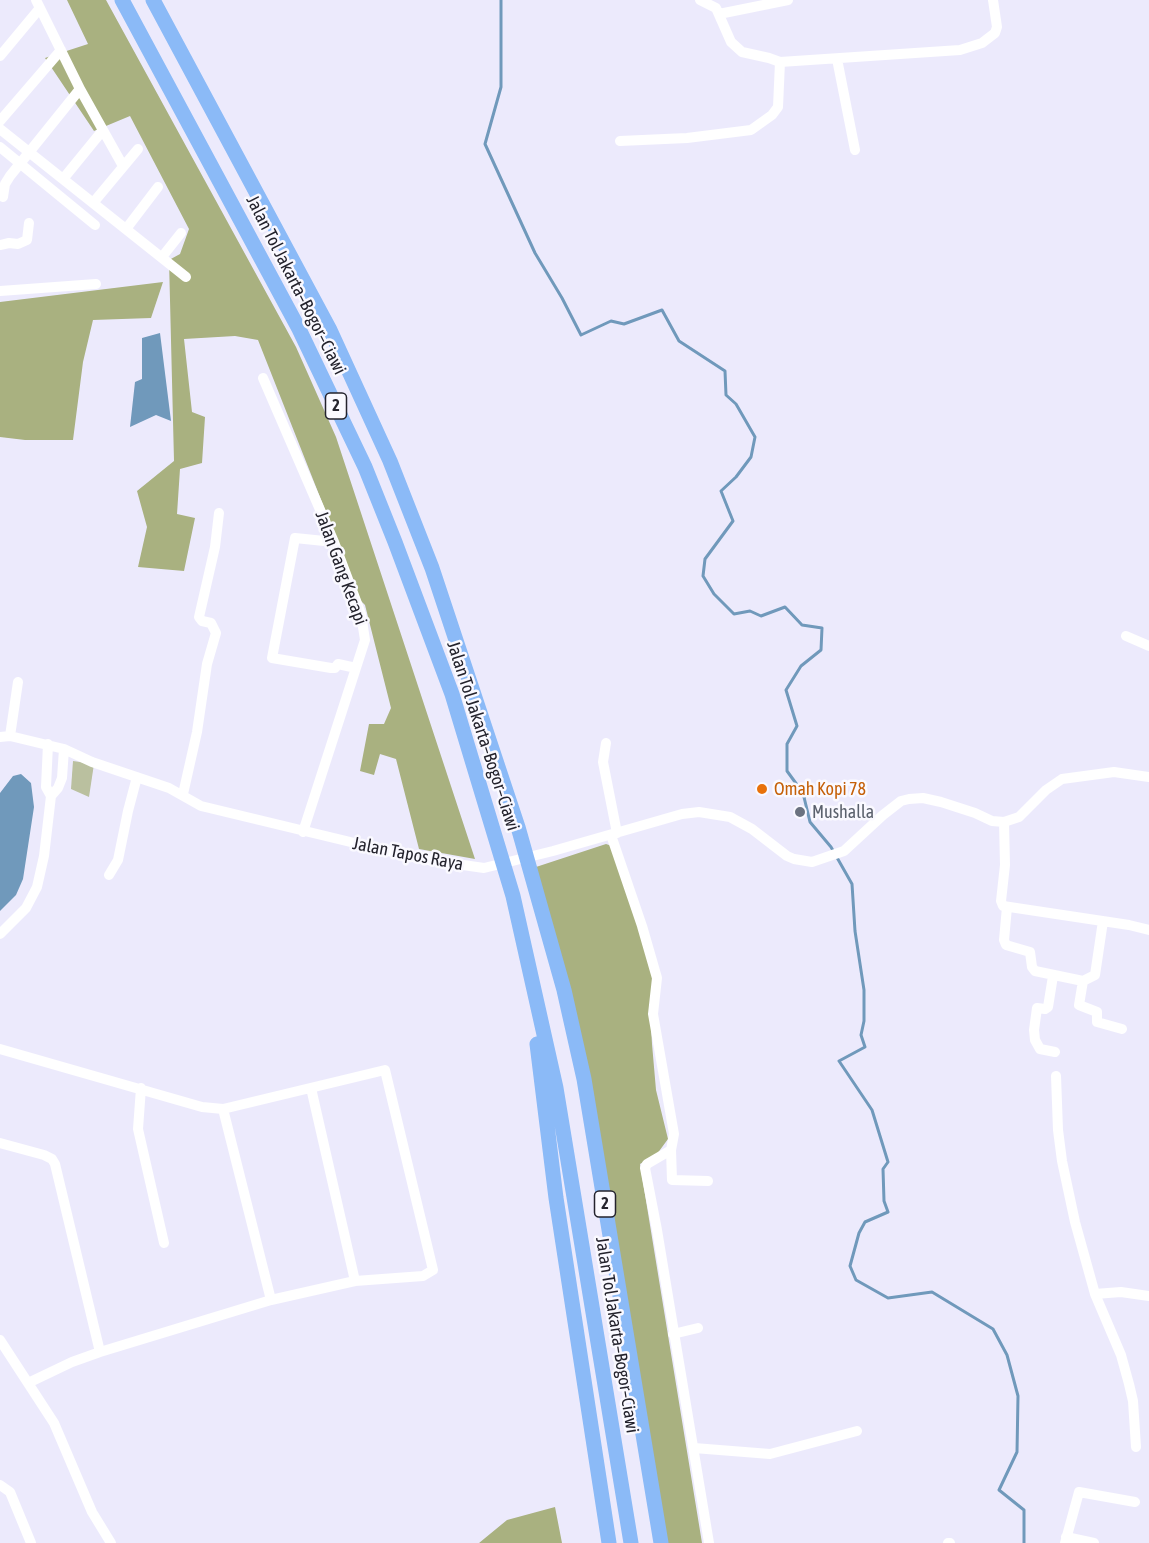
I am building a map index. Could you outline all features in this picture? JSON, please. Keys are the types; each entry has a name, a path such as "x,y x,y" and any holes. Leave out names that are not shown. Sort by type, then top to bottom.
{"highway":[{"name":"Jalan Tol Jakarta–Bogor–Ciawi","path":"122,0 299,329 365,467 452,694 513,896 556,1088 631,1543"},
{"name":"Jalan Tol Jakarta–Bogor–Ciawi","path":"153,0 330,330 390,461 432,568 518,827 564,990 584,1078 661,1543"},
{"path":"518,920 537,1040 556,1198 609,1543"}],"street":[{"path":"700,0 713,6 719,14 727,36 742,52 780,62 950,51 982,44 990,38 997,27 993,0"},
{"path":"719,14 788,0"},
{"path":"0,56 38,4 80,89 123,166"},
{"path":"0,121 61,50"},
{"path":"837,59 855,150"},
{"path":"620,141 687,138 751,130 778,107 780,62"},
{"path":"3,197 5,184 80,89"},
{"path":"0,129 186,276"},
{"path":"63,179 103,130"},
{"path":"0,147 95,225"},
{"path":"93,203 138,149"},
{"path":"126,229 158,188"},
{"path":"0,244 18,244 27,240 29,224"},
{"path":"162,257 181,233"},
{"path":"0,291 96,284"},
{"name":"Jalan Gang Kecapi","path":"263,378 334,542 361,614 363,627 364,640 356,668 303,832"},
{"path":"183,794 197,732 207,664 216,633 211,623 202,621 199,617 216,547 219,513"},
{"path":"334,542 295,538 272,658 330,668 335,668 338,664 356,668"},
{"path":"1126,636 1149,646"},
{"path":"5,737 18,682"},
{"name":"Jalan Tapos Raya","path":"5,737 64,749 92,762 170,788 201,806 421,859 484,868 682,814 699,812 730,817 752,829 787,856 812,862 837,854 855,842 901,801 909,799 923,798 941,802 992,821 1004,822"},
{"path":"606,743 603,762 614,834 656,973 653,1014 673,1124 672,1180 708,1181"},
{"path":"48,744 46,787 51,796"},
{"path":"0,934 26,909 37,887 44,856 51,796 58,788 62,778 64,749"},
{"path":"1149,777 1114,771 1062,779 1046,790 1019,817 1004,822 1005,865 1001,902 1007,907 1149,930"},
{"path":"109,875 118,860 137,777"},
{"path":"1007,907 1004,940 1006,944 1028,950 1034,969 1053,976 1083,981 1095,975 1103,921"},
{"path":"1053,976 1048,1008 1037,1009 1034,1030 1035,1040 1040,1049 1055,1052"},
{"path":"1083,981 1078,1005 1096,1011 1097,1022 1122,1029"},
{"path":"0,1049 202,1107 223,1109 385,1070 433,1270 423,1275 355,1281 271,1300 100,1352 72,1362 28,1383"},
{"path":"1056,1076 1058,1130 1062,1161 1075,1222 1095,1294 1121,1355 1129,1384 1133,1401 1136,1447"},
{"path":"141,1088 138,1129 164,1243"},
{"path":"311,1088 355,1281"},
{"path":"223,1109 271,1300"},
{"path":"0,1143 44,1155 56,1164 100,1352"},
{"path":"671,1150 647,1164 645,1168 709,1543"},
{"path":"1095,1294 1120,1292 1149,1296"},
{"path":"673,1334 698,1328"},
{"path":"0,1340 54,1424 92,1512 111,1543"},
{"path":"694,1449 770,1454 857,1431"},
{"path":"0,1485 10,1492 31,1543"},
{"path":"1094,1543 1065,1540 1079,1492 1134,1503"}],"green space":[{"path":"67,0 106,0 296,347 336,437 475,859 419,849 396,759 380,754 374,775 360,771 369,724 384,724 391,708 365,605 361,601 258,340 235,336 184,339 192,412 205,417 202,463 180,469 177,514 195,518 184,571 138,567 147,527 137,491 174,461 169,260 180,254 189,229 130,116 94,131 45,58 88,44"},
{"path":"163,282 151,318 93,320 83,362 73,440 25,440 0,437 0,302"},
{"path":"73,761 94,764 89,797 71,789"},
{"path":"606,844 612,846 655,972 650,1009 652,1044 656,1090 668,1139 657,1154 640,1164 702,1543 661,1543 584,1079 536,867"},
{"path":"555,1507 562,1543 479,1543 507,1520"}],"water":[{"path":"160,333 171,421 156,415 130,427 135,382 142,379 142,338"},
{"path":"21,774 31,783 34,807 23,879 16,895 0,911 0,793 13,776"}],"waterway":[{"path":"501,0 501,87 485,144 535,253 581,335 611,321 624,324 662,310 679,341 725,371 726,395 736,404 755,437 751,457 736,477 721,491 733,521 705,559 703,576 714,594 734,614 750,611 761,616 785,607 802,625 822,628 821,650 801,666 786,690 797,726 787,744 787,771 803,793 810,822 831,847 852,884 855,931 864,990 864,1021 861,1035 865,1047 839,1061 872,1110 888,1162 883,1169 884,1201 888,1212 865,1222 859,1233 850,1266 856,1280 888,1298 932,1292 993,1329 1007,1355 1018,1396 1017,1452 999,1490 1024,1510 1024,1543"}],"place":[{"name":"Omah Kopi 78","path":"762,789"},
{"name":"Mushalla","path":"800,812"}]}
